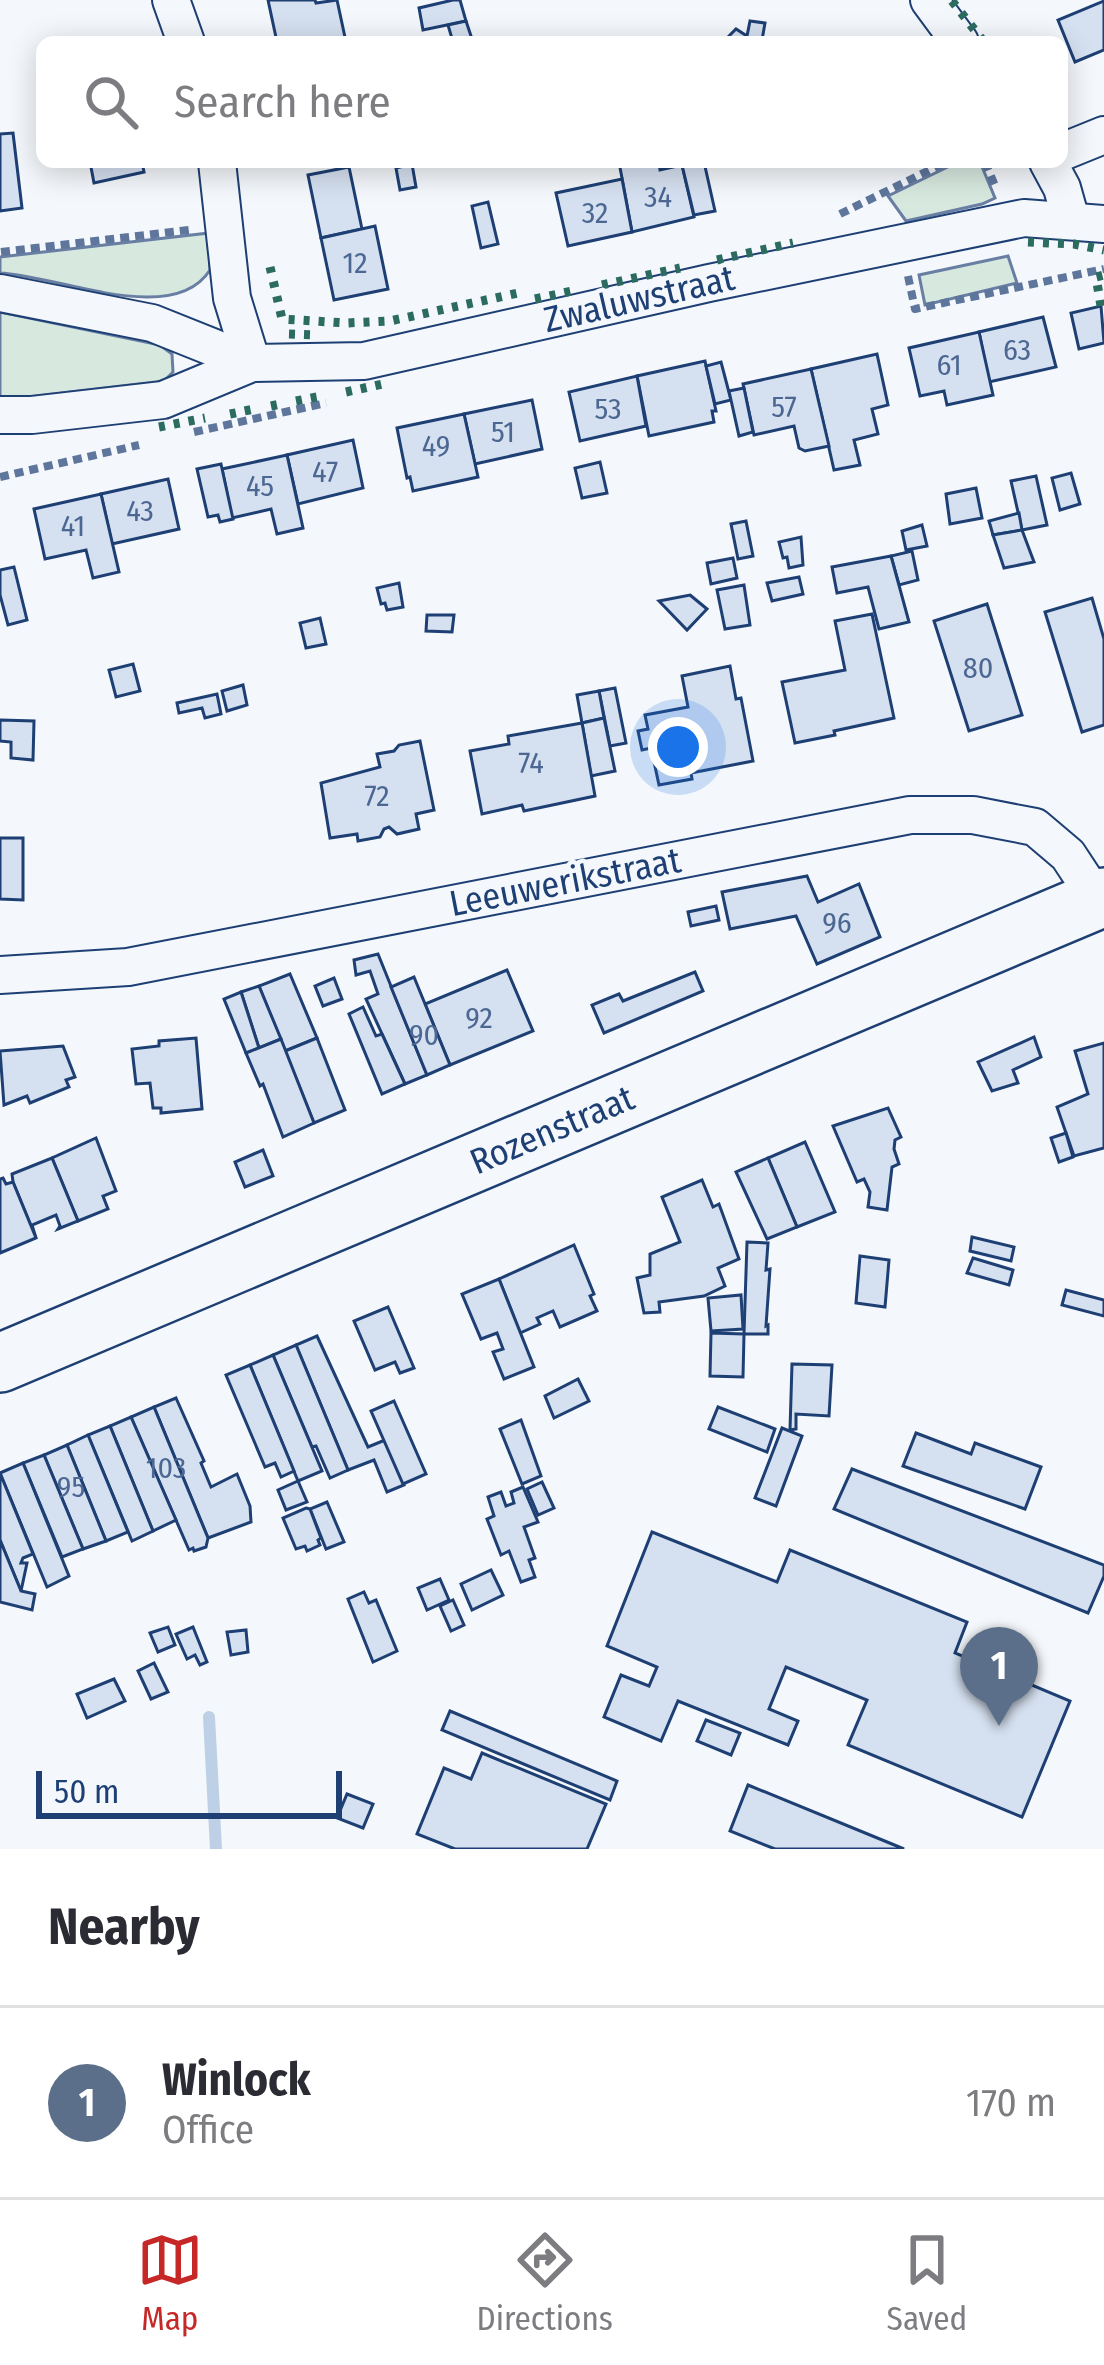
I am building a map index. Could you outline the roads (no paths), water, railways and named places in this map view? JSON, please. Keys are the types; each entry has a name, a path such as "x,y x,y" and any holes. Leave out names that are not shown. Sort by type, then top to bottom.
{"main road":[{"name":"Rozenstraat","path":"0,1363 1100,898"}],"street":[{"path":"171,0 185,36"},
{"path":"928,0 955,36"},
{"path":"1068,150 1104,135"},
{"path":"218,168 232,298 252,363"},
{"path":"1051,168 1087,222"},
{"name":"Zwaluwstraat","path":"0,415 163,400 252,363 364,361 1024,218 1087,222"},
{"name":"Zwaluwstraat","path":"0,293 152,323 252,363"},
{"name":"Leeuwerikstraat","path":"0,975 128,967 910,815 973,815 1035,827 1068,855 1100,898"}],"waterway":[{"path":"209,1717 216,1849"}],"place":[{"name":"Winlock","path":"999,1726"}]}
